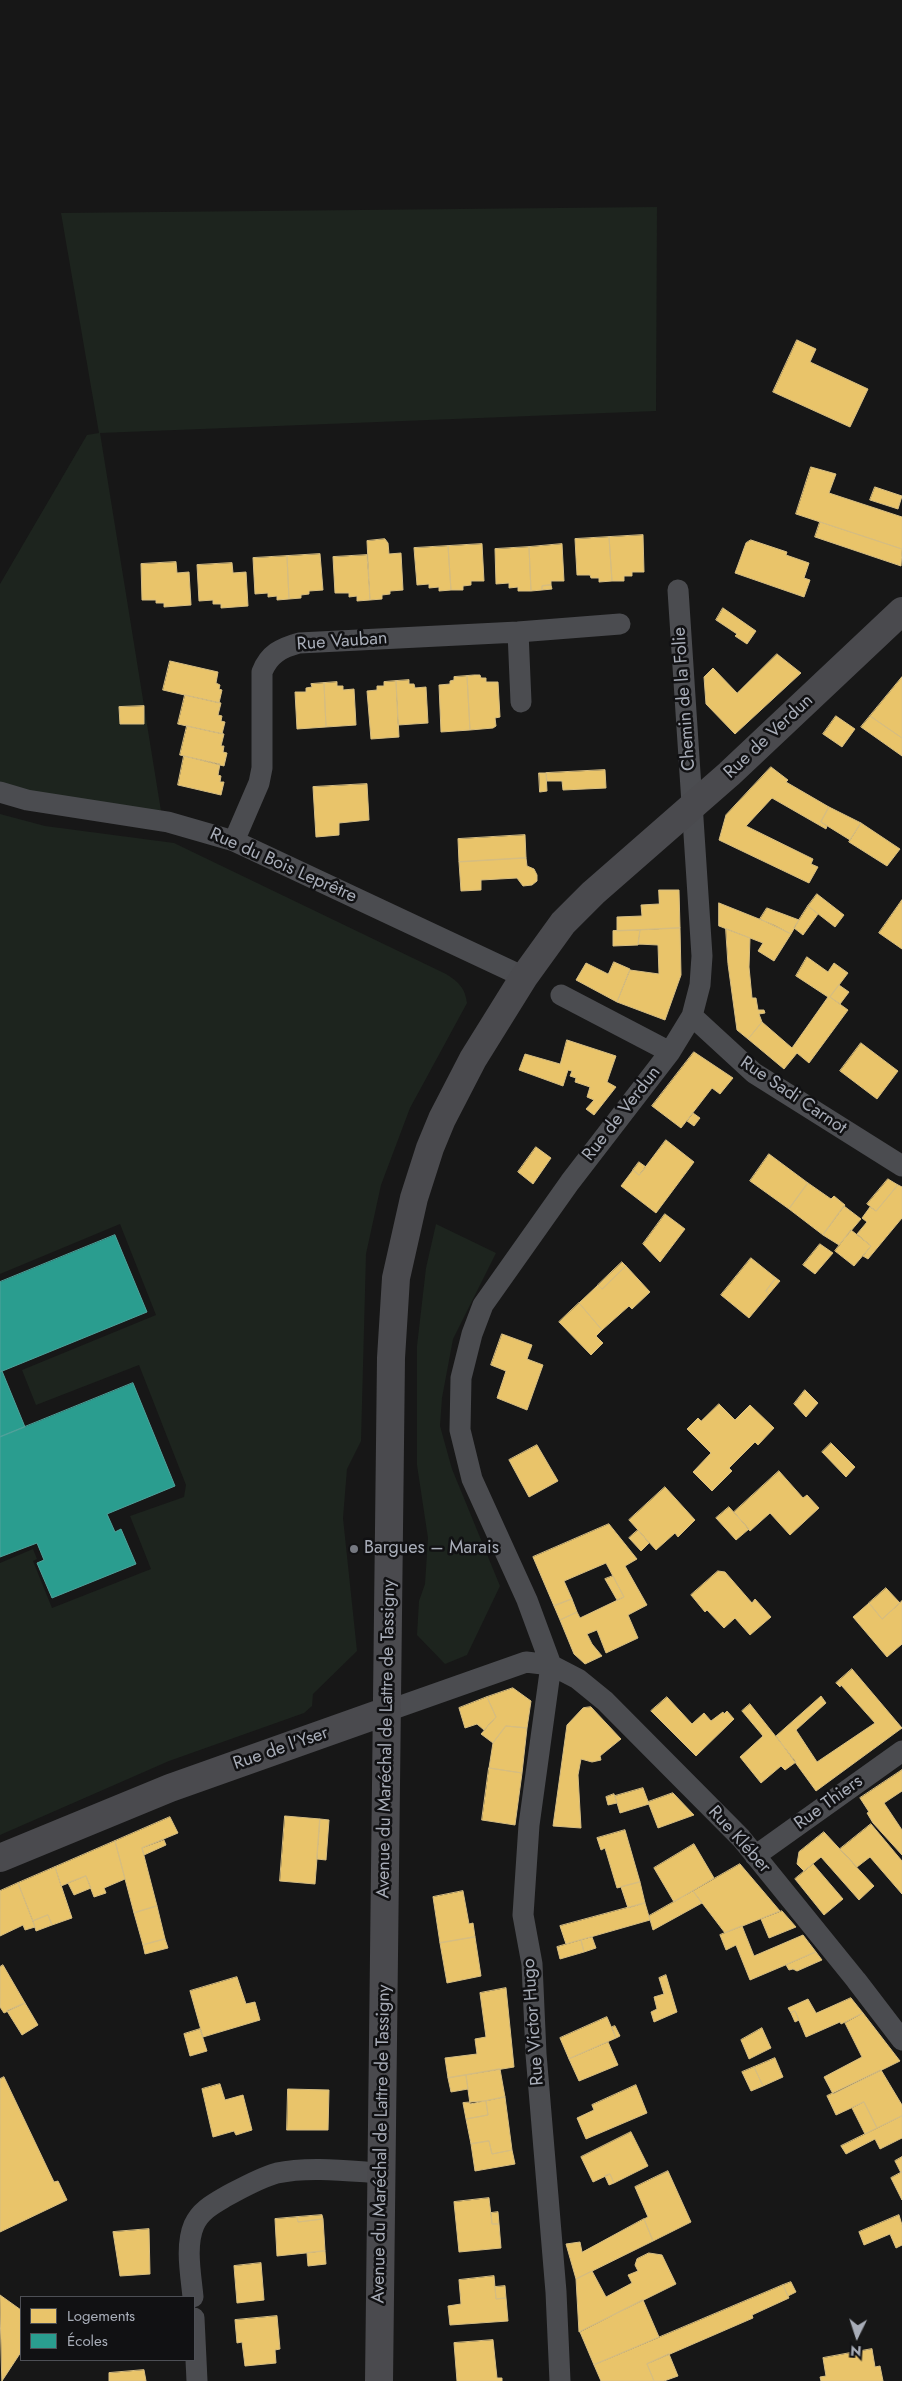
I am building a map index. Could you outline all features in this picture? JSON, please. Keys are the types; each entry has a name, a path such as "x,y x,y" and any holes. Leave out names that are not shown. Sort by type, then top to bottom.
{"main road":[{"name":"Rue de Verdun","path":"692,808 902,611"},
{"name":"Avenue du Maréchal de Lattre de Tassigny","path":"379,2381 391,1358 396,1278 414,1198 430,1148 442,1119 492,1025 563,923 593,893 692,808"},
{"name":"Rue de l'Yser","path":"5,1858 100,1815 170,1788 388,1711"}],"street":[{"name":"Chemin de la Folie","path":"678,590 692,808"},
{"name":"Rue Vauban","path":"234,841 259,782 262,768 262,672 266,661 274,653 299,643 518,632 620,624"},
{"path":"518,632 521,702"},
{"name":"Rue du Bois Leprêtre","path":"0,792 27,800 168,822 234,841 524,977"},
{"name":"Rue de Verdun","path":"551,1665 527,1600 472,1479 460,1430 461,1378 472,1334 483,1305 570,1182 670,1052 692,1016 700,985 702,956 692,808"},
{"path":"561,995 670,1052"},
{"name":"Rue Sadi Carnot","path":"692,1016 754,1073 902,1166"},
{"name":"Rue de l'Yser","path":"388,1711 526,1662 551,1665"},
{"name":"Rue Kléber","path":"551,1665 578,1679 592,1690 726,1823 856,1980 902,2040"},
{"name":"Rue Victor Hugo","path":"551,1665 529,1825 523,1915 532,1964 536,2054 556,2292 560,2381"},
{"name":"Rue Thiers","path":"755,1856 902,1751"},
{"path":"192,2296 190,2240 194,2224 201,2213 214,2204 260,2179 294,2170 381,2173"},
{"path":"195,2339 197,2381"}],"shaded area":[{"path":"657,207 656,411 100,433 161,811 36,796 0,783 0,584 87,435 99,433 61,213"},
{"path":"0,814 45,826 174,843 446,974 461,986 467,1003 410,1108 381,1185 366,1254 361,1441 347,1469 343,1518 357,1651 313,1694 312,1706 304,1713 169,1761 0,1835 0,1563 33,1549 37,1559 33,1561 52,1608 151,1569 130,1516 184,1497 186,1485 139,1365 36,1405 22,1370 156,1315 120,1224 0,1274"},
{"path":"436,1224 496,1253 453,1339 442,1398 440,1426 452,1469 500,1586 467,1655 445,1664 417,1635 419,1601 425,1584 428,1538 417,1465 417,1346 426,1268"}],"building: Logements":[{"path":"797,340 816,349 810,362 868,389 850,427 773,392"},
{"path":"811,467 836,474 829,493 902,517 902,549 796,514"},
{"path":"875,487 902,496 898,509 870,500"},
{"path":"820,522 902,549 901,566 815,537"},
{"path":"643,535 644,572 632,572 632,576 624,576 624,581 612,581 609,537"},
{"path":"609,537 612,581 599,582 599,578 591,578 590,575 577,575 575,539"},
{"path":"385,539 388,543 389,554 401,553 403,590 390,591 390,594 382,595 382,599 370,600 367,541"},
{"path":"751,540 787,552 786,555 809,563 804,578 810,580 804,597 735,573 746,543"},
{"path":"482,544 484,581 471,581 471,585 463,586 463,590 451,590 448,546"},
{"path":"562,544 564,581 551,581 551,585 542,586 542,590 531,591 529,547"},
{"path":"448,546 451,590 439,591 439,587 429,588 429,584 417,585 414,548"},
{"path":"529,547 531,591 518,591 518,587 509,588 509,583 496,584 495,549"},
{"path":"320,554 323,590 309,591 309,594 301,595 301,598 289,599 287,556"},
{"path":"367,555 370,600 357,601 357,596 349,597 349,593 335,593 333,557"},
{"path":"287,556 289,599 277,600 277,596 268,597 268,593 255,594 253,558"},
{"path":"176,562 177,573 189,572 191,605 164,607 164,603 156,603 156,600 142,600 141,564"},
{"path":"232,563 233,573 246,572 248,606 221,608 221,604 213,604 213,600 199,601 197,565"},
{"path":"551,585 552,589 542,590 542,586"},
{"path":"723,608 756,631 747,644 735,636 737,634 716,620"},
{"path":"777,654 801,673 735,734 706,704 704,677 713,668 737,693"},
{"path":"170,661 218,672 216,683 220,685 219,689 222,690 219,703 163,690"},
{"path":"474,675 486,678 486,682 498,682 500,717 495,718 496,726 493,728 470,730 467,676"},
{"path":"467,676 470,730 441,732 439,685 450,684 454,677"},
{"path":"902,677 902,738 870,716"},
{"path":"409,680 409,684 414,684 415,688 426,687 428,723 398,725 396,681"},
{"path":"396,681 399,737 371,739 367,691 377,690 377,686 384,686 384,682"},
{"path":"337,682 337,686 343,686 343,690 354,689 356,725 326,727 324,683"},
{"path":"324,683 326,727 297,729 295,692 306,692 306,688 312,687 311,684"},
{"path":"185,695 221,703 218,715 222,716 221,721 225,722 222,734 178,724"},
{"path":"144,706 144,724 120,724 119,707"},
{"path":"836,716 855,729 842,747 823,734"},
{"path":"870,716 902,738 902,756 861,727"},
{"path":"187,726 224,734 221,746 224,746 223,752 227,753 224,766 180,755"},
{"path":"184,756 220,764 218,775 221,776 220,782 224,782 221,795 178,785"},
{"path":"771,767 788,780 786,782 829,807 821,822 827,826 826,829 772,798 746,826 813,859 811,864 818,867 809,883 719,840 726,815"},
{"path":"605,770 606,788 563,790 562,781 547,781 546,773"},
{"path":"539,773 546,773 547,791 540,792"},
{"path":"367,784 369,820 339,823 339,835 316,837 313,787"},
{"path":"829,807 861,823 850,840 821,822"},
{"path":"861,823 900,849 887,866 849,842"},
{"path":"525,835 526,858 459,862 458,839"},
{"path":"526,858 527,866 534,869 537,875 537,881 532,885 523,886 517,878 481,880 481,890 461,891 459,862"},
{"path":"659,890 679,890 680,928 617,931 617,917 642,916 641,905 659,904"},
{"path":"817,894 844,915 835,927 808,906"},
{"path":"902,900 902,949 879,933"},
{"path":"719,903 774,925 791,934 774,961 758,951 763,943 719,926"},
{"path":"808,906 818,914 803,935 794,928"},
{"path":"767,908 799,920 791,934 760,919"},
{"path":"680,928 681,975 665,1020 617,1002 630,970 659,974 658,945 638,944 640,930"},
{"path":"726,929 750,938 749,967 752,998 756,998 758,1010 764,1010 765,1013 759,1014 762,1022 748,1039 737,1030 728,964"},
{"path":"640,930 638,945 613,946 613,931"},
{"path":"807,957 828,972 834,963 848,973 830,997 848,1010 809,1063 797,1053 784,1069 748,1039 762,1022 792,1048 828,997 796,976"},
{"path":"614,962 630,969 617,1002 576,980 586,963 608,974"},
{"path":"839,985 849,992 840,1004 830,997"},
{"path":"567,1040 616,1056 607,1082 616,1087 594,1115 586,1109 594,1100 587,1097 590,1087 575,1082 576,1078 570,1076 572,1071 568,1070 563,1086 519,1070 525,1054 560,1064"},
{"path":"861,1043 898,1071 877,1099 840,1071"},
{"path":"694,1052 733,1078 720,1094 712,1088 681,1128 652,1106"},
{"path":"693,1113 700,1118 694,1126 687,1121"},
{"path":"666,1140 694,1162 656,1213 621,1186 633,1170 639,1175"},
{"path":"536,1147 551,1158 533,1184 518,1172"},
{"path":"769,1154 808,1183 789,1209 750,1181"},
{"path":"639,1162 646,1167 639,1175 633,1170"},
{"path":"888,1179 898,1185 876,1211 867,1204"},
{"path":"808,1183 831,1199 834,1196 845,1205 823,1235 789,1209"},
{"path":"898,1185 902,1187 902,1218 868,1259 863,1256 871,1246 857,1234 867,1222 862,1218 870,1207 876,1211"},
{"path":"844,1206 861,1219 839,1245 823,1235"},
{"path":"665,1214 685,1229 660,1262 643,1244"},
{"path":"851,1230 871,1246 854,1266 835,1251"},
{"path":"820,1244 833,1253 815,1274 803,1265"},
{"path":"751,1258 776,1278 766,1291 769,1294 749,1318 721,1295"},
{"path":"622,1262 626,1266 602,1289 598,1285"},
{"path":"626,1266 650,1292 632,1309 629,1306 602,1330 579,1303 598,1285 602,1289"},
{"path":"776,1278 780,1281 769,1294 766,1291"},
{"path":"579,1303 602,1330 596,1336 603,1343 591,1355 559,1322"},
{"path":"502,1334 532,1345 527,1359 543,1365 527,1410 497,1398 506,1371 491,1365"},
{"path":"805,1390 818,1403 806,1417 794,1404"},
{"path":"719,1404 735,1420 750,1405 774,1428 758,1445 755,1442 729,1468 732,1471 712,1491 693,1472 711,1453 687,1429 698,1418 701,1421"},
{"path":"831,1443 855,1467 846,1477 822,1452"},
{"path":"537,1445 558,1481 529,1497 509,1460"},
{"path":"779,1471 803,1498 807,1495 819,1508 790,1535 770,1513 750,1531 734,1512"},
{"path":"665,1487 695,1520 678,1537 675,1533 656,1550 629,1520"},
{"path":"729,1507 749,1529 736,1540 716,1518"},
{"path":"609,1524 637,1559 625,1566 647,1605 628,1615 638,1638 606,1653 597,1630 587,1634 592,1644 602,1656 585,1664 574,1654 560,1620 577,1612 580,1618 624,1597 606,1563 564,1581 572,1599 554,1606 533,1557"},
{"path":"638,1530 649,1543 641,1551 629,1538"},
{"path":"718,1571 725,1572 752,1603 755,1599 771,1617 750,1635 735,1618 724,1628 707,1610 705,1612 691,1595"},
{"path":"613,1576 624,1597 617,1600 605,1579"},
{"path":"886,1588 900,1603 882,1619 869,1603"},
{"path":"572,1599 577,1612 560,1620 554,1606"},
{"path":"902,1601 902,1644 887,1657 853,1617 869,1603 882,1619"},
{"path":"852,1669 902,1728 816,1791 776,1736 821,1696 826,1703 796,1730 817,1762 875,1723 841,1685 840,1687 836,1683"},
{"path":"513,1688 531,1701 527,1728 506,1726 493,1743 481,1734 496,1717 487,1697"},
{"path":"487,1697 496,1717 484,1730 477,1724 465,1728 459,1708"},
{"path":"667,1697 692,1724 704,1713 711,1721 727,1711 734,1719 696,1756 651,1711"},
{"path":"750,1704 796,1762 785,1770 781,1766 761,1783 740,1757 763,1736 742,1711"},
{"path":"591,1707 621,1739 600,1756 601,1760 592,1762 581,1759 578,1775 581,1828 553,1826 567,1725 583,1708"},
{"path":"506,1726 527,1728 522,1773 489,1768 493,1743"},
{"path":"489,1768 522,1773 515,1825 482,1820"},
{"path":"902,1770 902,1791 884,1803 902,1830 902,1855 873,1823 867,1813 869,1812 860,1798"},
{"path":"643,1788 649,1804 620,1813 615,1796"},
{"path":"673,1793 694,1815 658,1828 648,1802"},
{"path":"614,1794 617,1803 608,1805 606,1797"},
{"path":"285,1816 320,1819 315,1884 280,1881"},
{"path":"170,1817 178,1833 142,1848 157,1906 134,1913 115,1841"},
{"path":"320,1819 329,1820 326,1860 317,1859"},
{"path":"871,1824 902,1861 902,1894 870,1857 857,1867 840,1849"},
{"path":"625,1830 640,1882 617,1888 605,1848 601,1850 597,1838"},
{"path":"824,1832 874,1886 859,1900 821,1857 804,1871 797,1864 799,1852"},
{"path":"164,1840 166,1845 144,1855 142,1848"},
{"path":"115,1841 125,1879 104,1888 106,1893 94,1897 86,1876 61,1886 55,1867"},
{"path":"694,1844 714,1878 674,1902 654,1868"},
{"path":"740,1864 780,1911 725,1933 693,1891"},
{"path":"813,1864 843,1899 824,1915 795,1879"},
{"path":"55,1867 72,1918 52,1925 48,1915 33,1921 18,1883"},
{"path":"86,1876 91,1888 74,1895 68,1883"},
{"path":"640,1882 645,1903 628,1908 621,1887"},
{"path":"18,1883 35,1927 25,1930 23,1925 0,1936 0,1891"},
{"path":"463,1891 469,1924 473,1923 475,1937 440,1943 433,1897"},
{"path":"693,1891 702,1903 653,1930 649,1916"},
{"path":"645,1903 650,1920 566,1944 560,1926"},
{"path":"157,1906 165,1939 143,1945 134,1913"},
{"path":"782,1911 796,1927 769,1938 761,1919"},
{"path":"48,1915 52,1925 36,1931 33,1921"},
{"path":"742,1926 754,1956 803,1935 816,1952 750,1980 736,1945 726,1950 720,1935"},
{"path":"475,1937 481,1976 447,1983 440,1943"},
{"path":"592,1937 596,1948 584,1952 581,1940"},
{"path":"165,1939 168,1948 145,1954 143,1945"},
{"path":"581,1940 584,1952 560,1959 557,1947"},
{"path":"816,1952 822,1960 797,1971 789,1970 786,1965"},
{"path":"3,1965 25,2003 4,2013 0,2007 0,1967"},
{"path":"666,1975 677,2012 654,2022 651,2012 657,2009 654,1997 664,1994 659,1978"},
{"path":"237,1977 246,2004 255,2002 260,2020 203,2037 190,1991"},
{"path":"506,1988 514,2067 448,2078 445,2058 477,2054 475,2039 486,2037 480,1993"},
{"path":"851,1998 863,2013 841,2024 840,2022 806,2037 795,2011 791,2013 788,2008 808,1999 816,2013"},
{"path":"25,2003 38,2025 22,2035 7,2011"},
{"path":"795,2011 799,2020 795,2022 791,2013"},
{"path":"863,2013 900,2061 833,2094 824,2077 862,2057 845,2023"},
{"path":"607,2017 616,2038 569,2059 560,2038"},
{"path":"615,2026 620,2036 616,2038 612,2027"},
{"path":"762,2028 771,2048 749,2059 741,2040"},
{"path":"200,2029 207,2051 190,2056 184,2034"},
{"path":"608,2042 618,2065 579,2081 569,2059"},
{"path":"775,2058 783,2077 763,2086 754,2067"},
{"path":"754,2067 763,2086 751,2091 742,2072"},
{"path":"500,2069 505,2097 470,2104 466,2075"},
{"path":"881,2070 902,2105 902,2116 877,2128 864,2102 836,2115 827,2096"},
{"path":"466,2075 468,2089 451,2092 448,2078"},
{"path":"4,2077 54,2182 58,2181 67,2200 0,2232 0,2079"},
{"path":"220,2084 225,2100 243,2095 252,2130 236,2135 234,2131 213,2137 202,2089"},
{"path":"636,2085 647,2113 586,2139 577,2118 594,2110 592,2105"},
{"path":"288,2089 329,2090 328,2130 287,2130"},
{"path":"505,2097 512,2150 492,2154 489,2141 471,2144 466,2119 488,2115 486,2101"},
{"path":"486,2101 488,2115 466,2119 463,2103"},
{"path":"864,2102 877,2128 865,2134 852,2108"},
{"path":"902,2116 902,2138 880,2149 875,2139 846,2154 841,2146"},
{"path":"631,2132 648,2166 614,2183 610,2174 593,2182 581,2157"},
{"path":"489,2141 492,2154 512,2150 515,2164 475,2171 471,2144"},
{"path":"902,2157 902,2172 901,2173 895,2161"},
{"path":"668,2171 691,2222 653,2241 644,2219 648,2217 635,2187"},
{"path":"902,2172 902,2200 891,2178"},
{"path":"610,2174 614,2183 609,2185 605,2176"},
{"path":"489,2198 492,2224 499,2224 501,2248 459,2252 454,2202"},
{"path":"498,2212 499,2224 492,2224 491,2213"},
{"path":"322,2215 323,2219 298,2222 297,2217"},
{"path":"899,2215 902,2225 902,2245 896,2248 890,2234 864,2245 859,2232"},
{"path":"297,2217 298,2222 323,2219 325,2251 277,2256 275,2219"},
{"path":"644,2219 653,2241 576,2279 566,2244 580,2242 582,2252"},
{"path":"149,2229 150,2274 120,2276 113,2232"},
{"path":"325,2251 326,2264 308,2266 307,2253"},
{"path":"649,2253 662,2255 676,2284 579,2332 576,2279 592,2271 606,2297 632,2283 628,2275 638,2271 635,2265 637,2259"},
{"path":"261,2263 264,2300 237,2303 234,2266"},
{"path":"494,2276 496,2299 506,2298 508,2321 450,2325 448,2306 461,2304 459,2280"},
{"path":"791,2282 796,2292 788,2296 783,2285"},
{"path":"783,2285 789,2298 752,2315 753,2318 647,2364 654,2381 601,2381 594,2365"},
{"path":"505,2286 506,2298 496,2299 495,2287"},
{"path":"0,2295 20,2309 20,2354 2,2381"},
{"path":"643,2300 659,2337 594,2365 580,2332"},
{"path":"277,2316 280,2349 275,2350 276,2363 245,2366 242,2342 237,2343 235,2320"},
{"path":"493,2340 497,2378 502,2378 502,2381 457,2381 454,2343"},
{"path":"872,2349 875,2367 880,2366 883,2381 821,2381 820,2377 826,2376 823,2358"},
{"path":"669,2354 678,2376 664,2381 654,2381 647,2364"},
{"path":"144,2370 146,2381 109,2381 109,2373"}],"building: Écoles":[{"path":"115,1235 147,1312 0,1372 0,1282"},
{"path":"2,1371 25,1427 0,1437 0,1372"},
{"path":"133,1383 175,1486 107,1514 115,1532 121,1529 136,1564 52,1598 37,1563 44,1560 37,1543 0,1557 0,1437"}],"place":[{"name":"Bargues – Marais","path":"354,1549"}]}
